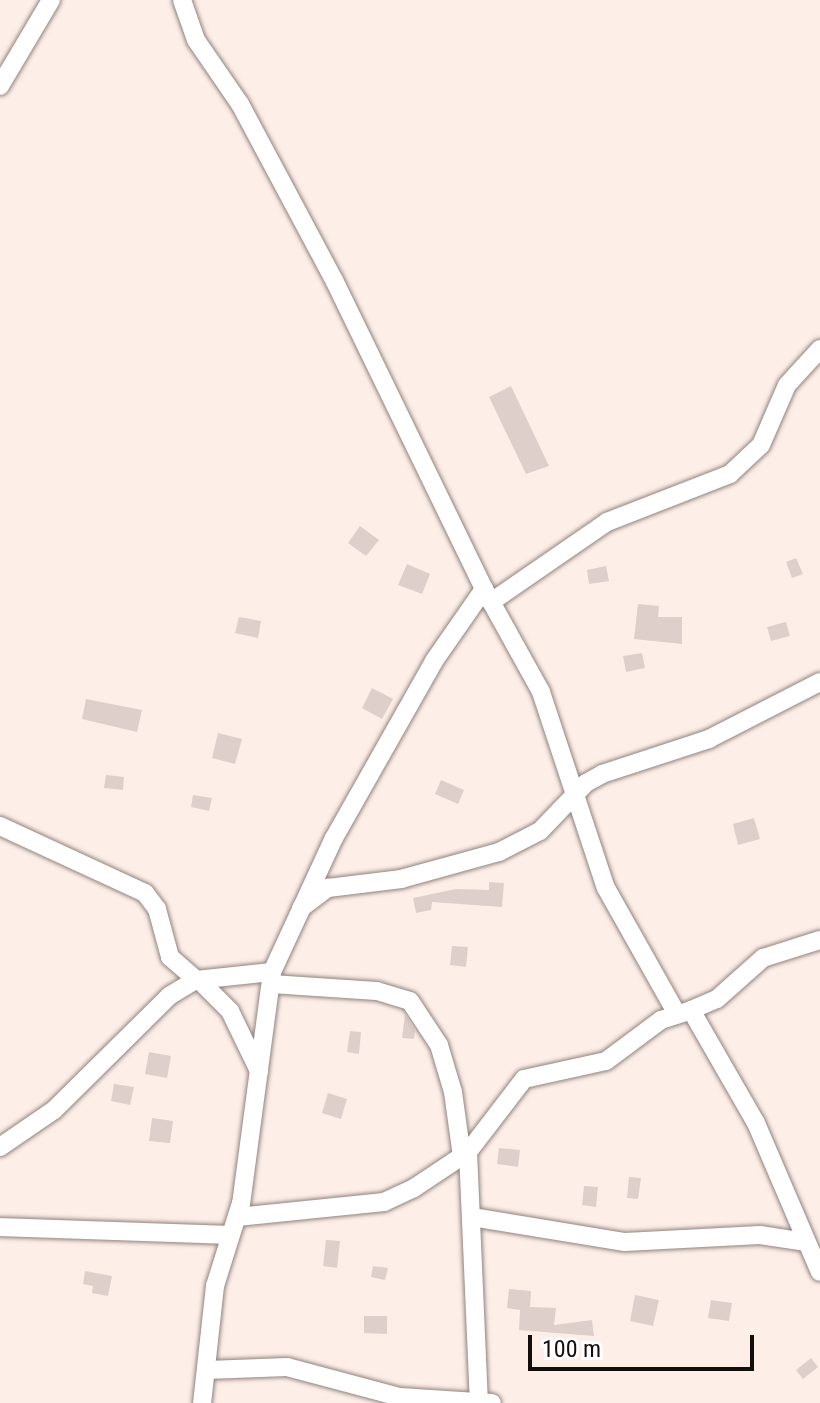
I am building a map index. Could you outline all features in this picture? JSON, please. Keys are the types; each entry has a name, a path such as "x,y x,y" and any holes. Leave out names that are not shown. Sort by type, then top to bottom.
{"street":[{"path":"0,86 51,0"},
{"path":"182,0 182,14 240,104 334,280 488,595 541,692 606,888 756,1123 820,1272"},
{"path":"202,1403 215,1286 237,1217 261,1073 272,978 296,913 434,661 488,595 607,522 730,474 761,445 787,385 820,349"},
{"path":"296,913 328,888 401,879 499,852 540,831 576,792 624,765 709,739 820,682"},
{"path":"0,826 145,893 157,909 170,957 230,1011 261,1073"},
{"path":"237,1217 384,1202 465,1154 524,1079 606,1061 684,1012 717,999 763,958 820,940"},
{"path":"0,1147 54,1110 153,1010 198,980 272,978 377,991 410,1001 439,1045 453,1092 465,1154 472,1217 483,1402 400,1397 287,1367 207,1370"},
{"path":"472,1217 625,1242 760,1235 806,1242"},
{"path":"0,1227 229,1235"}],"building":[{"path":"511,386 549,466 526,474 489,397"},
{"path":"360,526 379,540 366,556 348,543"},
{"path":"796,558 803,574 792,578 786,562"},
{"path":"407,564 430,574 422,594 398,585"},
{"path":"606,566 609,581 589,584 587,570"},
{"path":"638,604 659,606 658,617 682,617 682,644 634,639"},
{"path":"239,617 261,621 258,638 235,633"},
{"path":"786,622 790,636 771,641 767,627"},
{"path":"642,653 645,668 626,672 623,656"},
{"path":"372,688 393,699 382,719 362,708"},
{"path":"86,699 142,710 137,732 82,719"},
{"path":"218,733 242,739 235,764 212,758"},
{"path":"106,775 124,777 123,790 104,788"},
{"path":"441,780 464,790 458,804 435,794"},
{"path":"193,795 212,798 209,811 191,807"},
{"path":"754,818 760,839 738,845 733,824"},
{"path":"489,882 504,883 502,907 432,902 431,910 416,913 413,898 456,889 489,890"},
{"path":"452,946 468,947 466,967 450,965"},
{"path":"405,1015 415,1031 414,1039 402,1038"},
{"path":"350,1031 361,1032 359,1054 347,1052"},
{"path":"149,1052 171,1056 167,1078 145,1074"},
{"path":"114,1084 134,1087 130,1105 111,1101"},
{"path":"328,1093 347,1099 341,1119 322,1113"},
{"path":"152,1118 173,1121 170,1143 149,1141"},
{"path":"499,1148 520,1150 518,1167 497,1164"},
{"path":"629,1177 641,1178 638,1199 627,1198"},
{"path":"584,1186 598,1187 596,1207 582,1205"},
{"path":"326,1240 340,1241 337,1268 323,1266"},
{"path":"373,1266 388,1268 385,1280 371,1277"},
{"path":"85,1271 112,1276 108,1296 92,1293 93,1286 83,1284"},
{"path":"509,1289 531,1291 530,1307 556,1308 554,1325 592,1320 594,1336 519,1330 520,1310 507,1308"},
{"path":"635,1295 659,1300 653,1326 630,1321"},
{"path":"711,1300 732,1303 729,1321 708,1318"},
{"path":"364,1316 387,1316 387,1334 364,1333"},
{"path":"811,1358 818,1367 803,1379 796,1370"}]}
